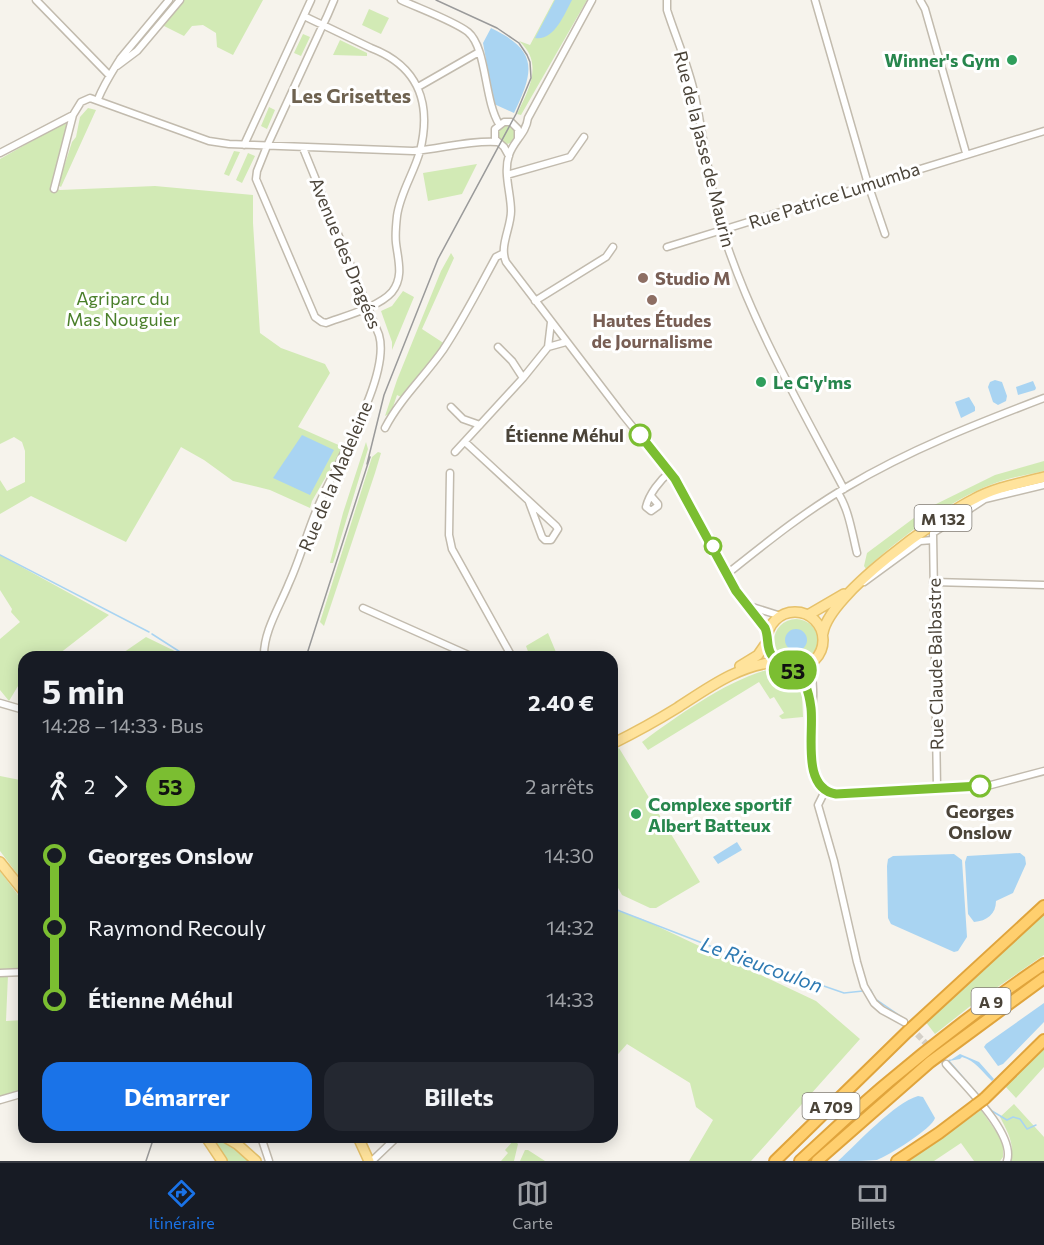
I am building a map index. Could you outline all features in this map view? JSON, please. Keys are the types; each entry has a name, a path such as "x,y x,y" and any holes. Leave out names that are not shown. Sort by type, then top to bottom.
{"highway":[{"name":"A 709","path":"775,1161 924,1016 1044,906"},
{"name":"A 9","path":"800,1161 861,1105 922,1054 1044,964"},
{"name":"A 9","path":"817,1161 930,1062 1044,978"},
{"path":"897,1161 980,1102 1044,1040"}],"main road":[{"name":"M 132","path":"823,633 825,621 856,586 890,555 962,506 996,490 1044,477"},
{"name":"M 132","path":"808,615 856,586"},
{"path":"618,741 656,721 758,655 771,625 781,616 795,612 808,615 818,624 823,633 823,646 814,661 801,668 790,668 778,662 769,651 767,638"},
{"path":"721,680 762,663 778,662"},
{"path":"0,862 18,884"},
{"path":"210,1143 222,1161"},
{"path":"235,1143 256,1161"},
{"path":"361,1143 369,1159"}],"street":[{"path":"36,0 109,75"},
{"path":"117,66 120,59 169,0"},
{"path":"98,99 109,75 137,51 180,0"},
{"path":"244,145 311,0"},
{"path":"303,16 323,25 397,61 410,74 418,87 423,110 420,150 398,212 396,242 400,271 398,280 387,297 327,323 315,317 256,179 267,146 323,25 334,0"},
{"path":"401,0 464,30 475,41 490,105 499,124"},
{"path":"592,0 528,118 524,132 508,156 507,175 511,210 502,254 566,342 670,472 697,516 736,591 759,618 767,638"},
{"path":"588,7 599,0"},
{"name":"Rue de la Jasse de Maurin","path":"667,0 667,10 695,94 707,170 723,231 743,287 763,332 841,491 857,553"},
{"path":"815,0 868,184 885,234"},
{"path":"920,0 925,9 966,153"},
{"path":"418,87 479,52"},
{"path":"54,189 73,115 81,102 90,98 209,141 303,148 420,150 480,141 497,142 504,147 508,156"},
{"path":"0,153 73,115"},
{"path":"516,126 528,118"},
{"path":"480,141 494,133 499,124 507,122 516,126 519,132 516,142"},
{"name":"Rue Patrice Lumumba","path":"667,247 966,153 1044,131"},
{"path":"494,133 497,142"},
{"path":"507,175 570,157 584,136"},
{"path":"504,147 516,142"},
{"name":"Avenue des Dragées","path":"303,148 381,343 379,360"},
{"path":"535,301 606,257 613,247"},
{"path":"385,428 408,392 441,352 496,257 502,254"},
{"path":"455,452 523,378 548,347 551,322"},
{"path":"548,347 566,342"},
{"path":"498,347 512,361 523,378"},
{"name":"Rue de la Madeleine","path":"265,651 267,636 300,558 320,501 363,414 379,360"},
{"path":"727,574 782,531 841,491 894,461 945,437 1044,398"},
{"path":"451,407 463,419 480,425"},
{"path":"465,442 558,529 551,540 545,540 542,537 529,502"},
{"path":"651,496 670,472"},
{"path":"450,473 449,535 452,549 509,651"},
{"path":"856,586 871,578 920,541 933,540 933,533 985,499 1044,485"},
{"name":"Rue Claude Balbastre","path":"933,540 937,788"},
{"path":"933,582 1044,585"},
{"path":"746,605 781,616"},
{"path":"363,608 460,651"},
{"path":"814,661 811,674 813,692 811,708 814,778 817,785 825,791 836,794 991,785 1044,771"},
{"path":"790,668 804,681 811,708"},
{"path":"0,703 18,708"},
{"path":"825,791 818,805 834,861 857,962 867,992 882,1010 904,1022"},
{"path":"0,973 18,972"},
{"path":"946,1064 988,1113 1002,1134 1009,1149 1007,1161"},
{"path":"0,1100 18,1095"},
{"path":"263,1143 269,1161"},
{"path":"369,1159 389,1143"}],"green space":[{"path":"183,0 263,0 233,55 217,47 216,33 203,25 192,26 184,36 162,25"},
{"path":"554,0 587,0 521,115 517,114 526,95 533,67 527,49 519,41 530,45"},
{"path":"369,9 389,18 381,34 362,25"},
{"path":"303,34 310,37 301,56 294,53"},
{"path":"340,40 367,53 367,56 333,55"},
{"path":"269,107 275,110 267,129 261,126"},
{"path":"88,108 96,110 61,187 58,185 72,142 76,137 80,117"},
{"name":"Agriparc du Mas Nouguier","path":"69,120 52,188 60,190 155,186 253,195 260,333 281,348 325,364 330,373 298,427 343,447 310,508 270,490 233,481 181,447 126,542 31,496 0,514 0,480 7,491 25,482 25,451 22,442 14,437 0,444 0,159"},
{"path":"506,124 513,127 516,134 513,141 506,144 499,141 496,134 499,127"},
{"path":"234,151 240,152 229,176 224,174"},
{"path":"248,153 255,156 242,183 236,180"},
{"path":"477,164 462,194 428,201 423,173"},
{"path":"451,253 454,258 422,329 445,344 401,397 397,395 391,413 385,416 441,271"},
{"path":"403,291 414,297 392,350 392,342 381,311 392,306"},
{"path":"366,442 368,449 333,563 330,563 343,513"},
{"path":"378,452 381,453 375,473 324,626 320,622 372,457"},
{"path":"1044,461 1044,471 996,483 958,501 908,533 866,569 864,566 867,553 926,509 995,475"},
{"path":"0,555 109,615 63,651 18,651 18,686 9,701 0,690 0,639 20,622 11,612 12,609 0,590"},
{"path":"796,619 811,626 818,641 811,656 796,663 781,656 774,641 781,626"},
{"path":"548,633 556,651 528,651 526,646"},
{"path":"146,637 175,651 126,651"},
{"path":"767,670 779,672 797,682 802,694 803,717 782,719 779,716 784,713 774,697 770,699 759,682 648,750 642,742 718,691"},
{"name":"Complexe sportif Albert Batteux","path":"618,749 700,882 656,908 650,908 622,895 618,888"},
{"path":"0,776 18,780 18,875 0,851"},
{"path":"0,871 18,895 18,970 0,971"},
{"path":"618,911 642,919 816,1001 860,1039 751,1161 689,1161 713,1120 696,1107 690,1083 627,1044 618,1054"},
{"path":"1044,912 1044,955 973,1004 935,1034 925,1021"},
{"path":"0,975 8,975 6,1021 18,1020 18,1091 0,1097"},
{"path":"1044,1047 1044,1067 1016,1098 1005,1086"},
{"path":"1014,1104 1044,1137 1044,1161 1010,1161 1011,1144 1000,1117"},
{"path":"981,1110 1003,1141 1003,1157 1000,1161 974,1161 961,1143 934,1161 909,1161"},
{"path":"214,1143 228,1143 250,1161 225,1161"},
{"path":"511,1143 518,1144 514,1161 501,1161 508,1153 505,1150"},
{"path":"525,1150 528,1150 545,1161 520,1161"}],"water":[{"path":"555,0 572,0 558,26 548,35 535,38"},
{"path":"491,28 518,45 528,63 526,85 514,113 494,104 483,43"},
{"path":"995,380 1002,382 1007,396 1006,401 998,405 993,402 988,387 990,382"},
{"path":"1033,381 1035,390 1018,395 1016,387"},
{"path":"969,397 975,411 961,418 955,402"},
{"path":"302,435 334,450 310,495 273,478"},
{"path":"796,629 804,632 807,640 804,648 796,651 788,648 785,640 788,632"},
{"path":"737,842 742,850 718,864 713,857"},
{"path":"1020,853 1025,857 1026,864 1013,893 996,901 990,916 974,922 968,914 965,862 967,856"},
{"path":"954,854 962,860 967,937 958,951 954,952 891,924 888,918 887,866 888,859 893,856"},
{"path":"1044,1003 1044,1022 1003,1064 998,1066 984,1047 986,1044"},
{"path":"960,1054 979,1062 994,1079 992,1081 975,1064 962,1057 949,1061"},
{"path":"918,1096 923,1097 935,1118 918,1135 877,1160 838,1161 887,1115 908,1100"}],"waterway":[{"name":"Le Rieucoulon","path":"0,555 149,632"},
{"name":"Le Rieucoulon","path":"152,634 179,651"},
{"name":"Le Rieucoulon","path":"618,910 798,980 844,993 863,991"},
{"name":"Le Rieucoulon","path":"871,990 874,998 906,1020"},
{"path":"950,1060 980,1097"},
{"path":"985,1103 992,1111 1007,1120 1013,1117 1020,1119 1027,1129 1036,1125"}],"tunnel":[{"path":"911,1028 946,1064"}],"tram line":[{"path":"367,464 384,395 438,259 516,114 531,78 530,62 519,43 497,28 436,0"},
{"path":"308,651 370,457"},
{"path":"146,1161 152,1143"}],"bus line":[{"name":"53","path":"640,435 675,479 736,591 749,610 759,618 768,633 767,642 773,657 801,676 804,681 811,708 812,756 817,785 829,793 836,794 980,786"}],"place":[{"name":"Winner's Gym","path":"1012,60"},
{"name":"Studio M","path":"643,278"},
{"name":"Hautes Études de Journalisme","path":"652,300"},
{"name":"Le G'y'ms","path":"761,382"},
{"name":"Étienne Méhul","path":"640,435"},
{"name":"Georges Onslow","path":"980,786"},
{"name":"Complexe sportif Albert Batteux","path":"636,814"}],"district":[{"name":"Les Grisettes","path":"351,95"}]}
